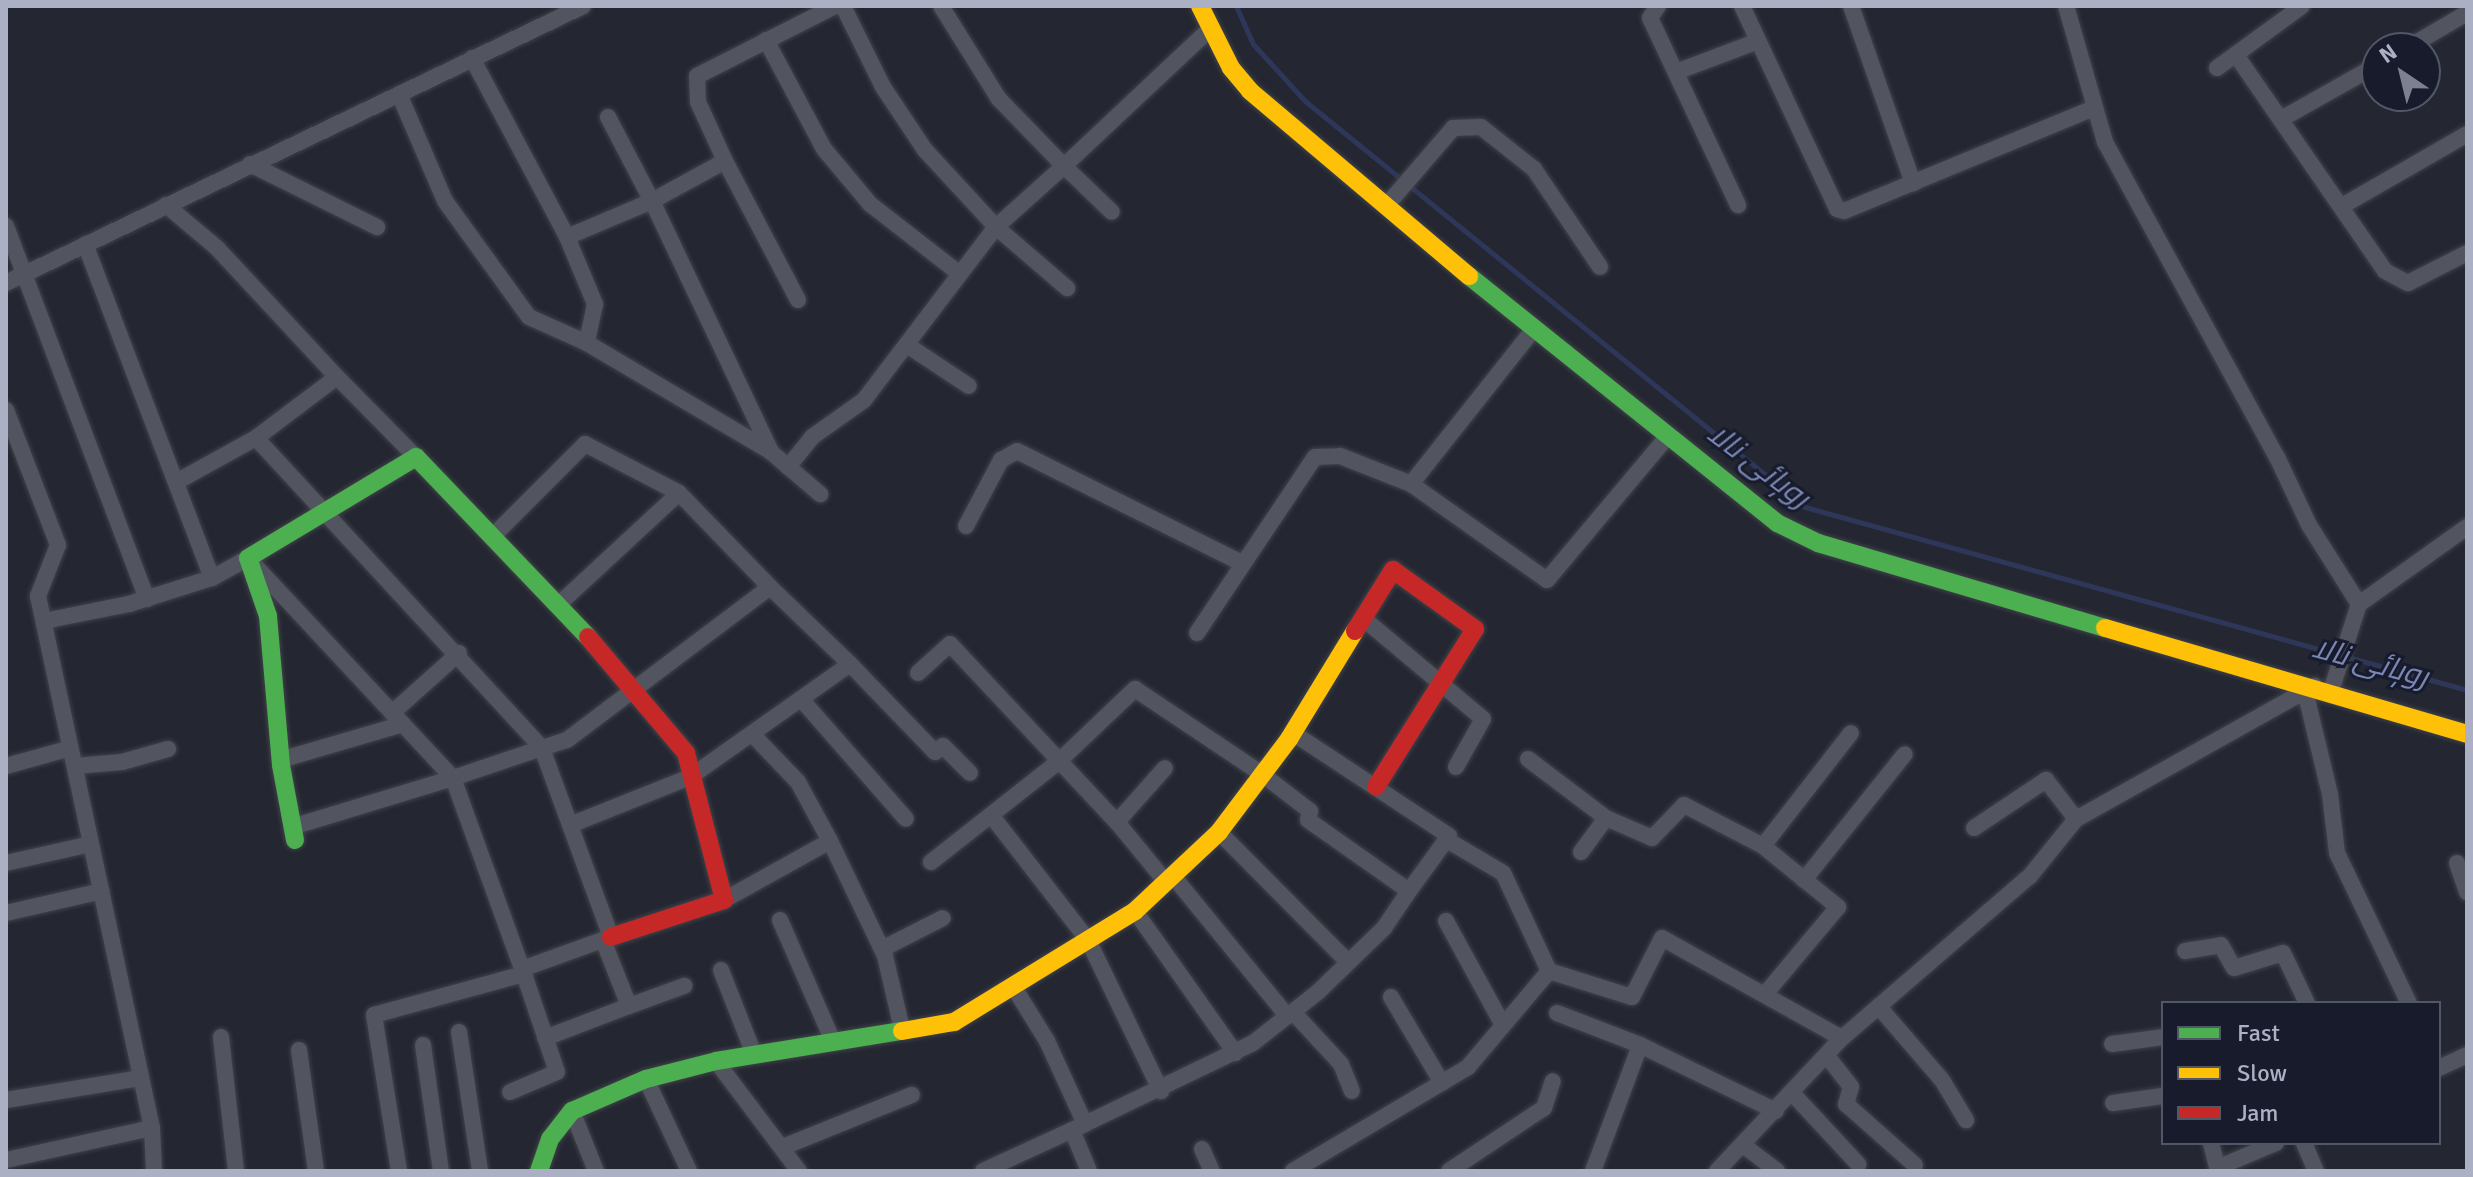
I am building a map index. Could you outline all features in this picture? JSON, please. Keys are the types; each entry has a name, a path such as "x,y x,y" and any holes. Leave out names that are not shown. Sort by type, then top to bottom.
{"street":[{"path":"6,283 583,6"},
{"path":"798,300 725,161 694,84 697,76 835,6"},
{"path":"843,6 883,87 925,150 996,227 1067,288"},
{"path":"941,6 999,99 1112,212"},
{"path":"1200,6 1210,29 1250,91 1390,202 1533,330 1777,523 1818,543 2322,686 2467,734"},
{"path":"1658,6 1650,18 1738,205"},
{"path":"1742,6 1756,42 1837,209 1844,211 2094,108"},
{"path":"1851,6 1913,183"},
{"path":"2066,6 2105,142 2277,457 2309,525 2359,604"},
{"path":"2217,68 2302,6"},
{"path":"2434,32 2467,13"},
{"path":"788,467 812,437 864,400 996,227 1210,29"},
{"path":"766,40 824,149 870,204 960,274"},
{"path":"1676,72 1756,42"},
{"path":"2236,55 2396,281 2422,278 2467,253"},
{"path":"472,58 567,237 595,304 587,343"},
{"path":"2283,118 2361,74"},
{"path":"399,94 445,201 512,298 529,317 587,343 771,452 820,494"},
{"path":"608,117 652,201 771,452"},
{"path":"1390,202 1453,128 1481,127 1534,169 1600,267"},
{"path":"2342,206 2467,134"},
{"path":"567,237 652,201 725,161"},
{"path":"250,164 377,227"},
{"path":"166,205 217,248 636,688 686,753 724,900"},
{"path":"6,226 147,599"},
{"path":"85,244 178,481 212,578"},
{"path":"1411,484 1533,330"},
{"path":"907,345 969,386"},
{"path":"178,481 256,438 337,377"},
{"path":"6,410 58,545 38,596 152,1128 154,1171"},
{"path":"256,438 459,653 542,748 629,1006"},
{"path":"1197,633 1315,457 1340,456 1411,484 1547,580 1666,438"},
{"path":"493,536 585,444 679,493 935,752 943,746 970,773"},
{"path":"966,526 1001,460 1017,451 1242,563"},
{"path":"44,621 147,599 212,578 416,457"},
{"path":"559,604 679,493"},
{"path":"2408,1001 2337,853 2322,686 2350,631 2359,604 2467,527"},
{"path":"248,558 453,778 557,1072 510,1092"},
{"path":"248,558 268,616 280,760 293,833 567,740 770,587"},
{"path":"539,1171 550,1139 572,1111 646,1079 716,1061 832,1039 954,1022 1135,911 1219,832 1293,733 1393,570 1475,629 1376,787"},
{"path":"1364,619 1483,719 1456,767"},
{"path":"918,673 950,644 1057,763 1117,822 1290,1014 1341,1064 1352,1091"},
{"path":"280,760 398,718 459,653"},
{"path":"570,825 690,777 850,664"},
{"path":"1717,1171 1793,1094 1842,1038 2030,876 2076,819 2322,686"},
{"path":"931,862 1057,763 1135,689 1262,774 1310,811 1308,820 1409,891"},
{"path":"801,699 906,819"},
{"path":"983,1171 1161,1091 1235,1053 1290,1014 1384,928 1447,840 1449,836 1293,733"},
{"path":"1763,846 1851,733"},
{"path":"752,734 798,782 830,841 882,949 902,1029"},
{"path":"6,766 71,748"},
{"path":"75,766 122,762 168,749"},
{"path":"1804,880 1905,754"},
{"path":"1528,759 1606,818 1652,838 1684,805 1763,846 1838,907 1766,993"},
{"path":"1117,822 1165,768"},
{"path":"1974,828 2046,780 2076,819"},
{"path":"991,815 1088,940 1161,1091"},
{"path":"1581,852 1606,818"},
{"path":"1219,832 1348,962"},
{"path":"1447,840 1503,873 1549,971 1632,997 1662,938 1766,993 1842,1038"},
{"path":"399,1171 374,1015 523,972 607,939 724,900 830,841"},
{"path":"6,863 91,844"},
{"path":"2457,863 2467,892"},
{"path":"6,913 102,891"},
{"path":"1135,911 1235,1053"},
{"path":"882,949 943,918"},
{"path":"780,920 832,1039"},
{"path":"1446,921 1503,1025"},
{"path":"2185,951 2221,945 2234,968 2283,953 2306,1001"},
{"path":"721,970 754,1054"},
{"path":"1293,1171 1468,1067 1549,971"},
{"path":"545,1038 684,986"},
{"path":"1013,986 1047,1041 1079,1127 1089,1171"},
{"path":"1391,997 1442,1083"},
{"path":"1879,1007 1942,1080 1966,1120"},
{"path":"1557,1013 1640,1045 1776,1111"},
{"path":"459,1032 480,1171"},
{"path":"221,1037 236,1171"},
{"path":"2112,1044 2161,1037"},
{"path":"423,1045 441,1171"},
{"path":"1593,1171 1640,1045"},
{"path":"299,1050 316,1171"},
{"path":"2441,1067 2467,1055"},
{"path":"1827,1056 1851,1087 1846,1104 1915,1165"},
{"path":"716,1061 799,1171"},
{"path":"6,1100 141,1078"},
{"path":"646,1079 689,1171"},
{"path":"1449,1171 1544,1108 1553,1081"},
{"path":"1793,1094 1858,1164"},
{"path":"783,1147 912,1095"},
{"path":"2113,1103 2161,1096"},
{"path":"572,1111 596,1171"},
{"path":"6,1160 152,1128"},
{"path":"1743,1145 1777,1171"},
{"path":"2211,1145 2217,1170 2272,1145"},
{"path":"2305,1145 2316,1171"},
{"path":"1202,1149 1212,1171"}],"waterway":[{"name":"روہائی نالا","path":"1236,6 1253,44 1305,101 1805,507 2467,690"}],"traffic: fast":[{"path":"1469,276 1777,523 1818,543 2105,628"},
{"path":"295,840 281,765 268,616 248,558 416,457 588,637"},
{"path":"539,1171 550,1139 572,1111 646,1079 716,1061 902,1031"}],"traffic: slow":[{"path":"1200,6 1231,68 1250,91 1469,276"},
{"path":"2105,628 2467,734"},
{"path":"902,1031 954,1022 1135,911 1219,832 1289,739 1355,631"}],"traffic: jam":[{"path":"1355,631 1393,570 1475,629 1376,787"},
{"path":"588,637 686,753 724,900 611,937"}]}
